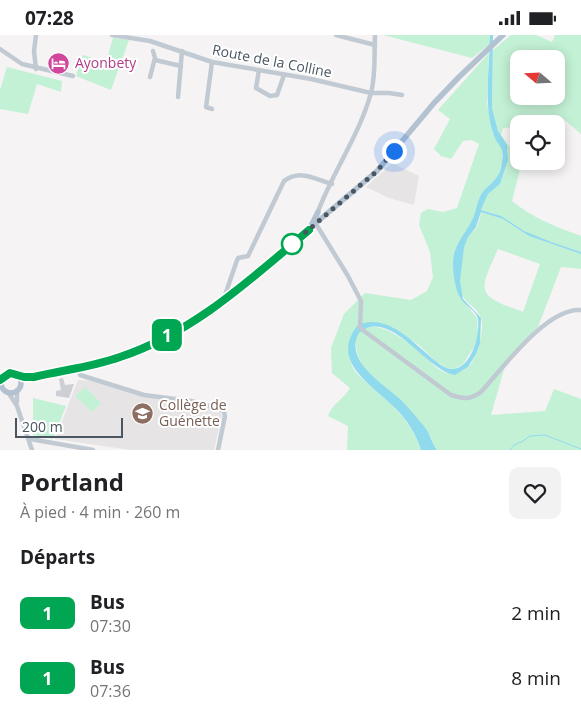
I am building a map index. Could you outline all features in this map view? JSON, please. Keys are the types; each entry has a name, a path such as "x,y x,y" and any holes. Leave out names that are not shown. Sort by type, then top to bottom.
{"main road":[{"path":"34,377 18,388 4,389 1,379 10,373 34,377 102,363 138,350 223,302 377,171 434,103 503,35"},
{"path":"309,230 320,210 329,212"},
{"path":"16,375 20,379 18,388"}],"street":[{"path":"36,35 34,47 36,69"},
{"name":"Route de la Colline","path":"112,35 150,41 212,62 371,93 402,95"},
{"path":"336,35 375,45"},
{"path":"375,35 374,74 371,93 320,210 319,222 360,301 359,325 362,331 451,395 468,399 481,392 545,323 573,309 581,310"},
{"path":"0,49 22,64 36,69 73,76"},
{"path":"150,77 155,60 153,51"},
{"path":"178,97 182,51"},
{"path":"155,60 181,66"},
{"path":"212,62 206,107 212,109"},
{"path":"259,70 256,89 270,96 277,95 284,75"},
{"path":"223,302 238,259 248,256 284,181 290,176 301,174 332,184"},
{"path":"78,368 80,375 144,395 191,401 220,409 225,416 218,450"},
{"path":"17,406 18,388"},
{"path":"4,389 17,406 30,439 32,450"},
{"path":"30,439 94,450"}],"shaded area":[{"path":"392,163 419,176 414,205 389,198 366,187"},
{"name":"Collège de Guénette","path":"78,380 91,381 143,396 184,401 219,411 222,415 214,450 131,450 55,439"}],"green space":[{"path":"383,35 490,35 490,44 472,58"},
{"path":"511,35 536,35 552,42 555,35 581,35 581,134 565,120 565,115 510,115 510,128 503,128 501,135 510,146 510,170 520,170 512,201 545,221 581,236 581,252 533,235 500,216 481,210 488,194 500,184 508,160 508,151 498,131 492,108 493,50"},
{"path":"113,38 129,40 111,90 76,76 83,55 106,62"},
{"path":"489,53 487,102 493,134 502,146 502,162 497,179 486,188 471,223 456,247 453,261 454,277 460,297 477,318 478,334 474,347 463,364 454,369 447,368 436,362 419,345 394,328 378,323 365,323 351,338 351,363 359,376 402,417 413,432 421,450 347,450 348,426 328,416 332,408 350,388 332,373 331,348 344,314 365,293 411,300 427,291 433,277 430,252 419,225 421,213 428,209 443,212 457,208 479,144 472,140 463,141 451,159 441,156 434,149 450,119 438,110"},
{"path":"7,67 62,81 61,92 37,84 28,114 0,109 0,90"},
{"path":"481,212 503,219 529,236 581,254 581,269 561,267 538,327 507,359 491,415 545,411 554,389 581,399 581,450 437,450 424,426 403,403 369,373 358,356 356,346 357,335 367,328 379,327 413,345 434,365 446,373 460,372 471,364 479,344 482,323 478,312 461,293 460,271 467,239 477,227","holes":["498,249 540,264 523,312 496,301 485,291 487,275"]},
{"path":"85,387 101,403 92,412 75,396"},
{"path":"33,398 66,406 53,439 33,435"}],"water":[{"path":"490,35 493,35 492,108 498,131 507,145 508,160 500,184 488,194 481,210 501,216 524,231 581,252 581,254 529,236 503,219 481,212 476,227 468,237 464,248 460,281 463,299 481,318 480,343 468,367 455,375 444,371 408,342 395,333 383,328 371,327 359,333 356,343 361,363 376,380 401,400 413,413 426,429 437,450 421,450 414,433 403,417 357,372 351,362 348,350 350,338 358,325 373,322 387,325 400,332 444,367 453,369 460,367 470,357 478,333 478,319 475,313 463,302 457,291 453,272 453,257 457,246 473,219 482,193 497,177 501,167 503,154 493,133 488,108"}],"building":[{"path":"63,378 65,385 74,384 69,398 56,396 56,391 61,390 59,379"}],"waterway":[{"path":"510,450 514,445 530,436 545,435 581,449"}],"bus line":[{"name":"1","path":"0,380 10,373 24,377 34,377 102,363 138,350 196,319 223,302 309,230"}],"place":[{"name":"Ayonbety","path":"59,63"},
{"name":"Collège de Guénette","path":"143,413"}],"route":[{"path":"292,244 377,171 394,151"}]}
